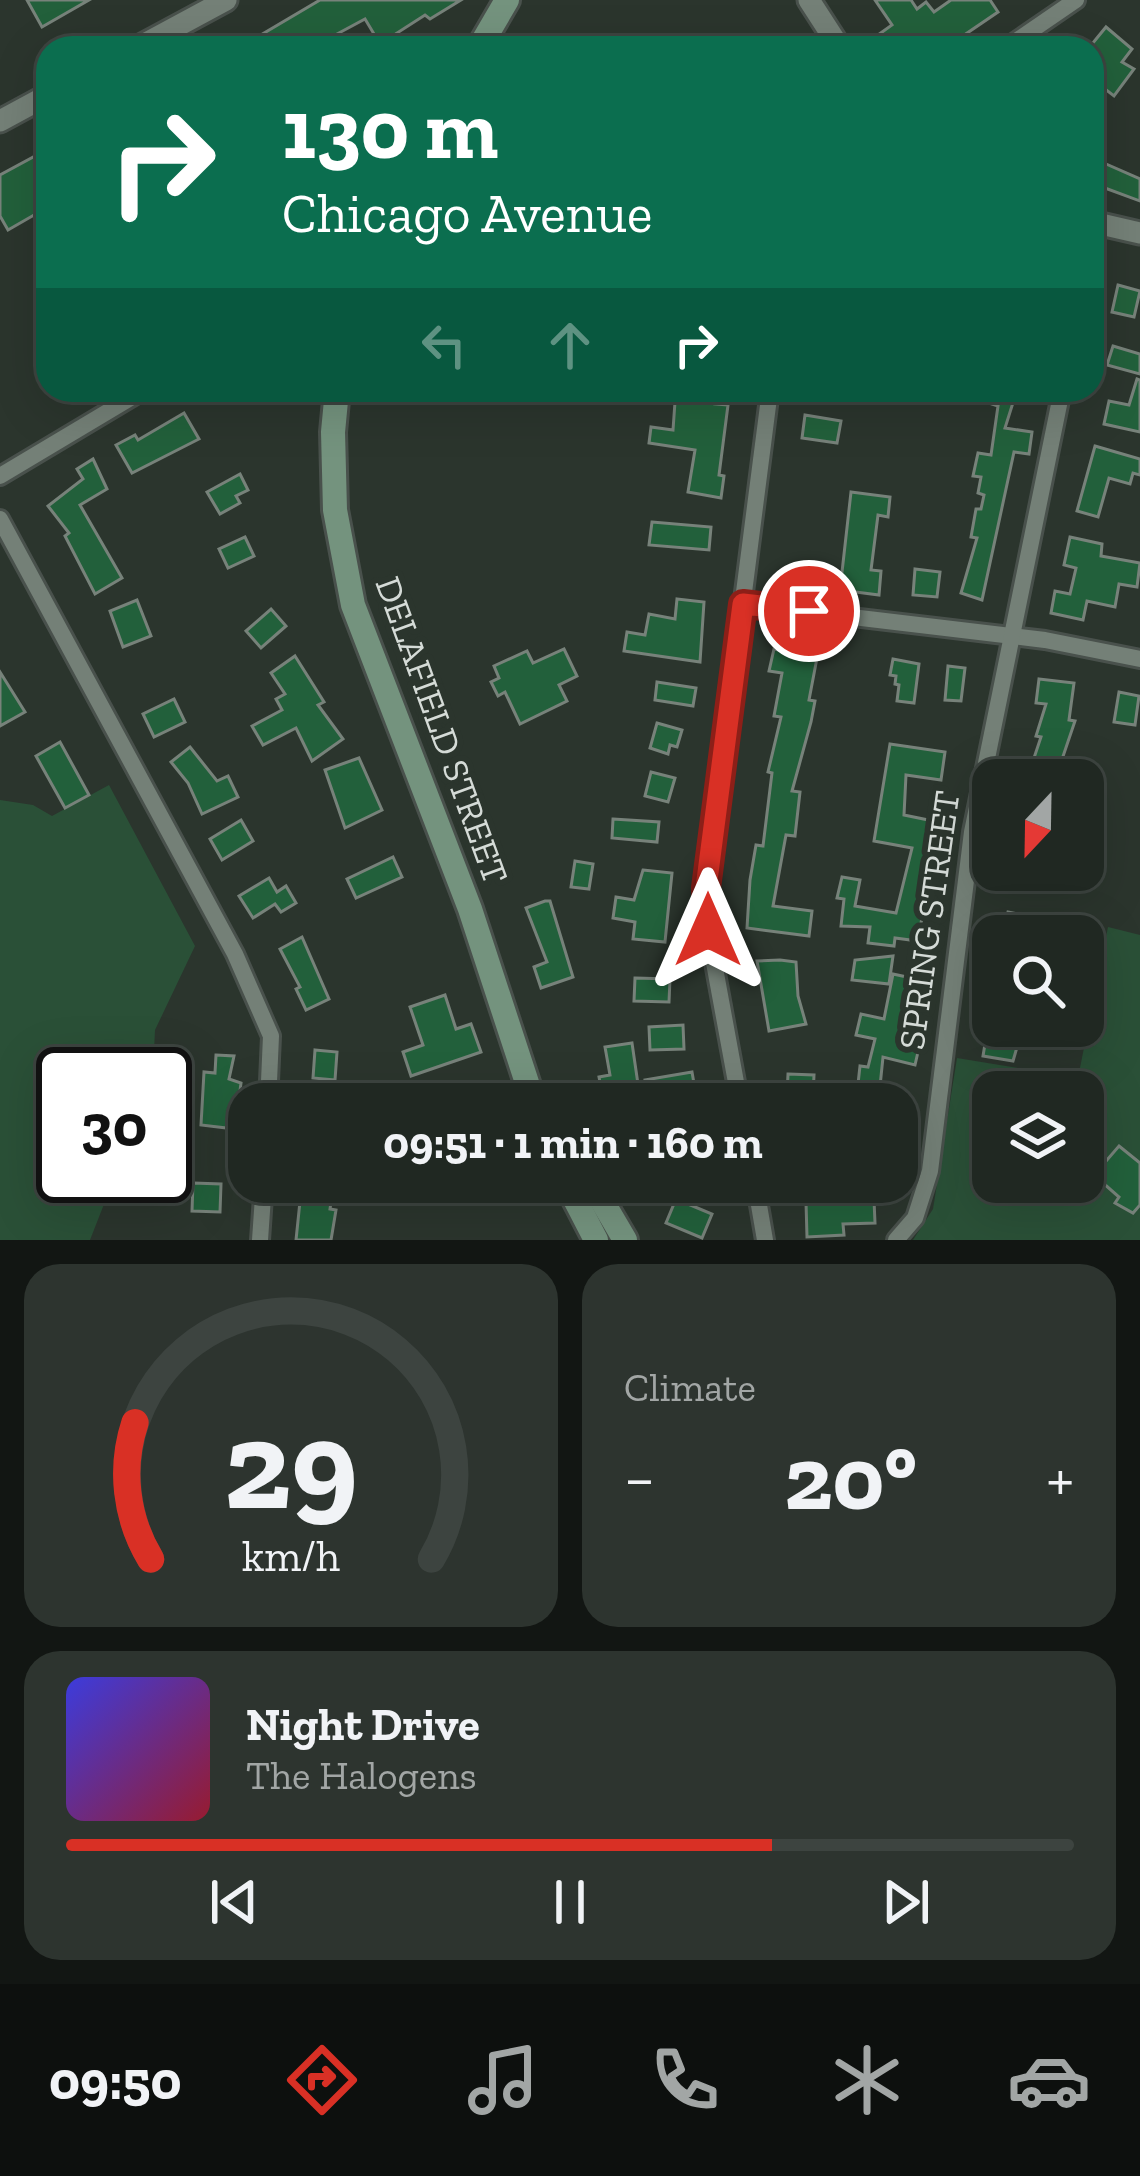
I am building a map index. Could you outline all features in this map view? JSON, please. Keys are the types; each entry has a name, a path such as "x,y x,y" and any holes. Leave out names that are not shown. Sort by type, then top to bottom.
{"main road":[{"path":"486,36 507,0"},
{"name":"DELAFIELD STREET","path":"336,402 335,511 353,605 470,909 528,1083"},
{"path":"577,1203 596,1240"},
{"path":"603,1203 625,1240"}],"street":[{"path":"158,36 226,0"},
{"path":"809,0 827,36"},
{"path":"1024,36 1076,0"},
{"path":"0,121 36,101"},
{"path":"1104,224 1140,233"},
{"path":"0,476 124,402"},
{"path":"736,1083 706,910 768,402"},
{"name":"SPRING STREET","path":"896,1240 915,1219 930,1171 972,832 1060,402"},
{"path":"0,519 260,1007 271,1036 269,1083"},
{"path":"743,604 1012,636 1140,659"},
{"path":"260,1240 263,1203"},
{"path":"759,1203 765,1240"}],"green space":[{"path":"109,785 195,946 155,1030 154,1047 36,1047 36,1203 104,1203 90,1240 0,1240 0,800 33,805 52,816"},
{"path":"1108,927 1140,935 1140,1240 913,1240 933,1209 957,1058 1036,1071 972,1071 972,1203 1104,1203 1104,1071 1079,1071 1084,1047 1104,1047"}],"building":[{"path":"27,0 89,0 42,27"},
{"path":"320,0 461,0 392,36 375,36 365,19 333,36 259,36"},
{"path":"875,0 911,0 917,9 926,2 934,12 951,0 990,0 998,12 963,36 879,36 892,25"},
{"path":"1106,27 1132,49 1122,62 1134,69 1114,96 1104,88 1104,36 1099,36"},
{"path":"36,156 36,214 8,230 0,216 0,175"},
{"path":"1104,163 1140,179 1140,201 1105,188"},
{"path":"1118,285 1140,291 1134,317 1112,312"},
{"path":"1113,346 1140,354 1140,374 1107,365"},
{"path":"1137,379 1140,432 1104,424 1109,401 1129,405"},
{"path":"675,402 728,405 719,475 724,476 721,498 688,492 695,450 649,443 651,427 673,430"},
{"path":"986,402 1013,402 1005,428 1032,432 1029,454 1014,452 982,600 961,593 977,538 971,537 976,509 981,509 984,495 978,493 981,477 973,476 978,453 991,455 998,406"},
{"path":"184,413 199,439 132,473 116,445 135,435 138,440"},
{"path":"805,415 841,421 837,443 802,438"},
{"path":"1095,446 1140,459 1140,475 1133,473 1130,484 1109,478 1098,517 1077,511"},
{"path":"93,459 107,489 80,505 122,578 95,594 65,536 69,533 48,506 83,479 77,469"},
{"path":"240,474 248,490 236,496 240,503 220,514 207,492"},
{"path":"851,492 890,497 888,517 878,515 871,570 881,571 879,595 840,590"},
{"path":"652,522 711,527 709,550 649,545"},
{"path":"245,537 254,556 228,568 219,549"},
{"path":"1070,537 1102,544 1101,556 1140,563 1137,587 1119,584 1115,607 1087,601 1083,620 1051,613 1055,591 1070,594 1076,568 1064,565"},
{"path":"915,569 940,572 937,597 913,595"},
{"path":"677,599 704,602 700,662 624,651 627,632 645,635 649,614 675,619"},
{"path":"137,600 151,636 123,647 110,611"},
{"path":"271,609 286,626 261,648 246,631"},
{"path":"564,649 577,676 559,685 567,701 520,724 505,692 498,696 491,682 499,678 494,666 527,651 533,663"},
{"path":"774,649 817,658 809,700 815,701 792,791 800,792 795,836 786,835 773,906 812,911 809,936 747,928 750,880 756,845 763,846 772,773 768,772 781,717 774,716 782,673 769,671"},
{"path":"295,656 324,702 318,705 343,739 312,761 296,728 263,745 252,726 282,710 276,699 285,694 271,673"},
{"path":"893,659 919,664 914,703 897,701 899,685 896,676 890,675"},
{"path":"948,666 965,668 961,701 945,700"},
{"path":"0,672 25,712 0,726"},
{"path":"1039,679 1074,683 1069,720 1075,721 1062,759 1034,759 1046,704 1036,703"},
{"path":"657,682 696,688 693,706 655,700"},
{"path":"1119,692 1139,696 1135,725 1114,722"},
{"path":"174,699 185,722 154,737 143,714"},
{"path":"657,723 682,730 677,747 670,745 668,754 650,748"},
{"path":"60,742 89,795 65,808 36,756"},
{"path":"890,744 945,752 941,780 906,775 904,815 938,822 918,941 895,938 894,946 868,943 870,927 841,926 844,899 837,898 842,877 860,880 855,906 896,913 912,848 874,841"},
{"path":"190,747 217,781 228,776 238,797 202,814 188,783 171,762"},
{"path":"359,758 382,810 345,828 325,770"},
{"path":"651,772 675,778 668,802 645,796"},
{"path":"613,819 659,822 657,842 612,838"},
{"path":"241,820 253,841 222,860 210,839"},
{"path":"393,857 402,877 356,898 347,879"},
{"path":"575,861 593,864 589,889 571,887"},
{"path":"643,870 672,873 665,942 633,939 635,922 613,918 616,897 634,900"},
{"path":"269,878 277,892 286,886 296,903 281,912 275,904 253,918 239,896"},
{"path":"550,901 573,977 541,988 534,967 547,962 526,908"},
{"path":"302,937 329,999 306,1010 280,949"},
{"path":"893,956 889,984 852,980 855,960"},
{"path":"757,961 796,962 806,1024 769,1031"},
{"path":"893,974 916,979 903,1039 920,1043 915,1065 883,1057 880,1083 858,1083 860,1066 868,1067 875,1039 856,1035 861,1014 884,1019"},
{"path":"635,978 670,979 669,1002 634,1001"},
{"path":"445,995 456,1029 471,1024 481,1052 411,1076 403,1052 423,1045 410,1007"},
{"path":"683,1025 684,1049 650,1050 649,1027"},
{"path":"632,1043 638,1083 600,1083 599,1077 610,1075 605,1047"},
{"path":"984,1047 1017,1047 1013,1061 983,1056"},
{"path":"315,1050 337,1052 335,1080 313,1078"},
{"path":"216,1055 234,1056 229,1079 241,1083 228,1083 228,1128 201,1125 204,1072 215,1073"},
{"path":"692,1072 694,1083 646,1083"},
{"path":"788,1074 814,1075 814,1083 788,1083"},
{"path":"1119,1146 1140,1163 1140,1205 1133,1213 1115,1203 1119,1197 1104,1184 1104,1163"},
{"path":"193,1183 221,1184 220,1212 192,1211"},
{"path":"300,1203 331,1203 330,1209 336,1210 331,1240 296,1240"},
{"path":"674,1203 712,1214 702,1238 666,1223"},
{"path":"806,1203 874,1203 875,1223 843,1224 844,1235 807,1237"}],"route":[{"path":"708,930 706,888 743,604 809,611"}]}
